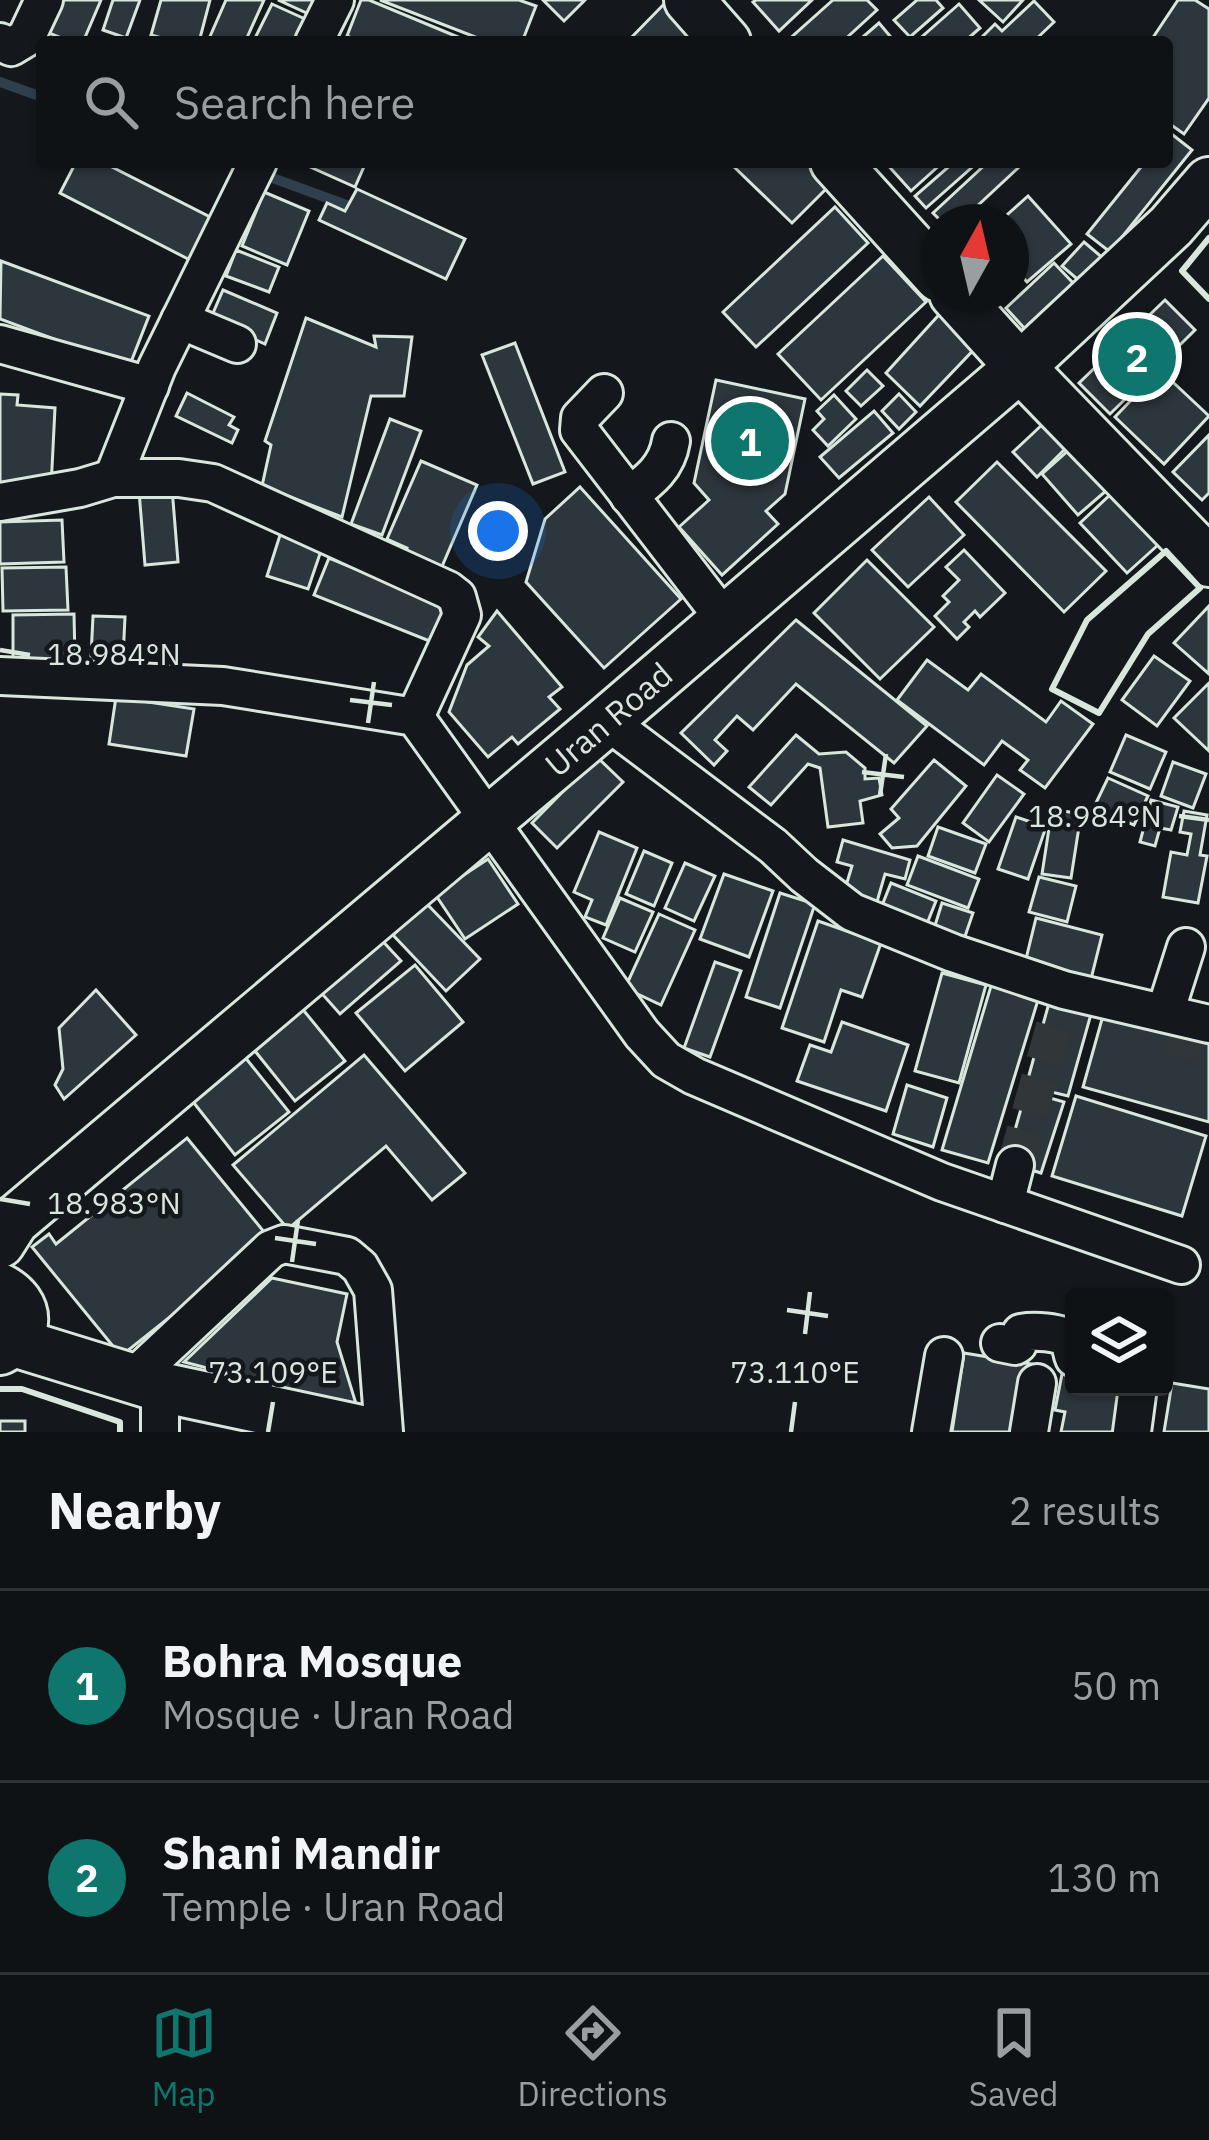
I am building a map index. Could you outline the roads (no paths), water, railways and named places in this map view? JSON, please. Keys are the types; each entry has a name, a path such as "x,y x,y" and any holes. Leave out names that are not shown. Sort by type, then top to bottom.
{"main road":[{"path":"688,0 721,36"},
{"path":"840,168 921,257"},
{"name":"Uran Road","path":"0,1243 14,1221 1020,367 1171,226 1209,182"},
{"path":"970,312 1209,562"},
{"path":"0,1288 14,1296 23,1319 21,1331 7,1346 151,1399 370,1432"}],"street":[{"path":"0,42 11,47 26,38 44,0"},
{"path":"317,36 335,0"},
{"path":"113,478 180,320 250,177"},
{"path":"180,320 236,344"},
{"path":"0,344 150,386"},
{"path":"604,393 580,418 579,430 725,620"},
{"path":"629,496 662,467 671,440"},
{"path":"0,502 113,478 213,483 458,597 462,615 415,718"},
{"path":"0,676 223,686 415,718 665,1060 942,1183 1181,1265"},
{"path":"607,721 852,912 1062,998 1188,1023 1186,946"},
{"path":"1005,1204 1015,1165"},
{"path":"151,1399 271,1249 284,1244 346,1256 360,1267 373,1290 384,1432"},
{"path":"1000,1343 1015,1346 1021,1333 1028,1331 1065,1337"},
{"path":"931,1432 944,1356"},
{"path":"1029,1432 1037,1383"},
{"path":"1132,1432 1137,1396"}],"waterway":[{"path":"0,82 36,95"},
{"path":"245,168 360,210"}],"tunnel":[{"path":"1015,1165 1060,1005"},
{"path":"1180,1058 1187,1034"}],"place":[{"name":"Shani Mandir","path":"1137,357"},
{"name":"Bohra Mosque","path":"750,441"}]}
